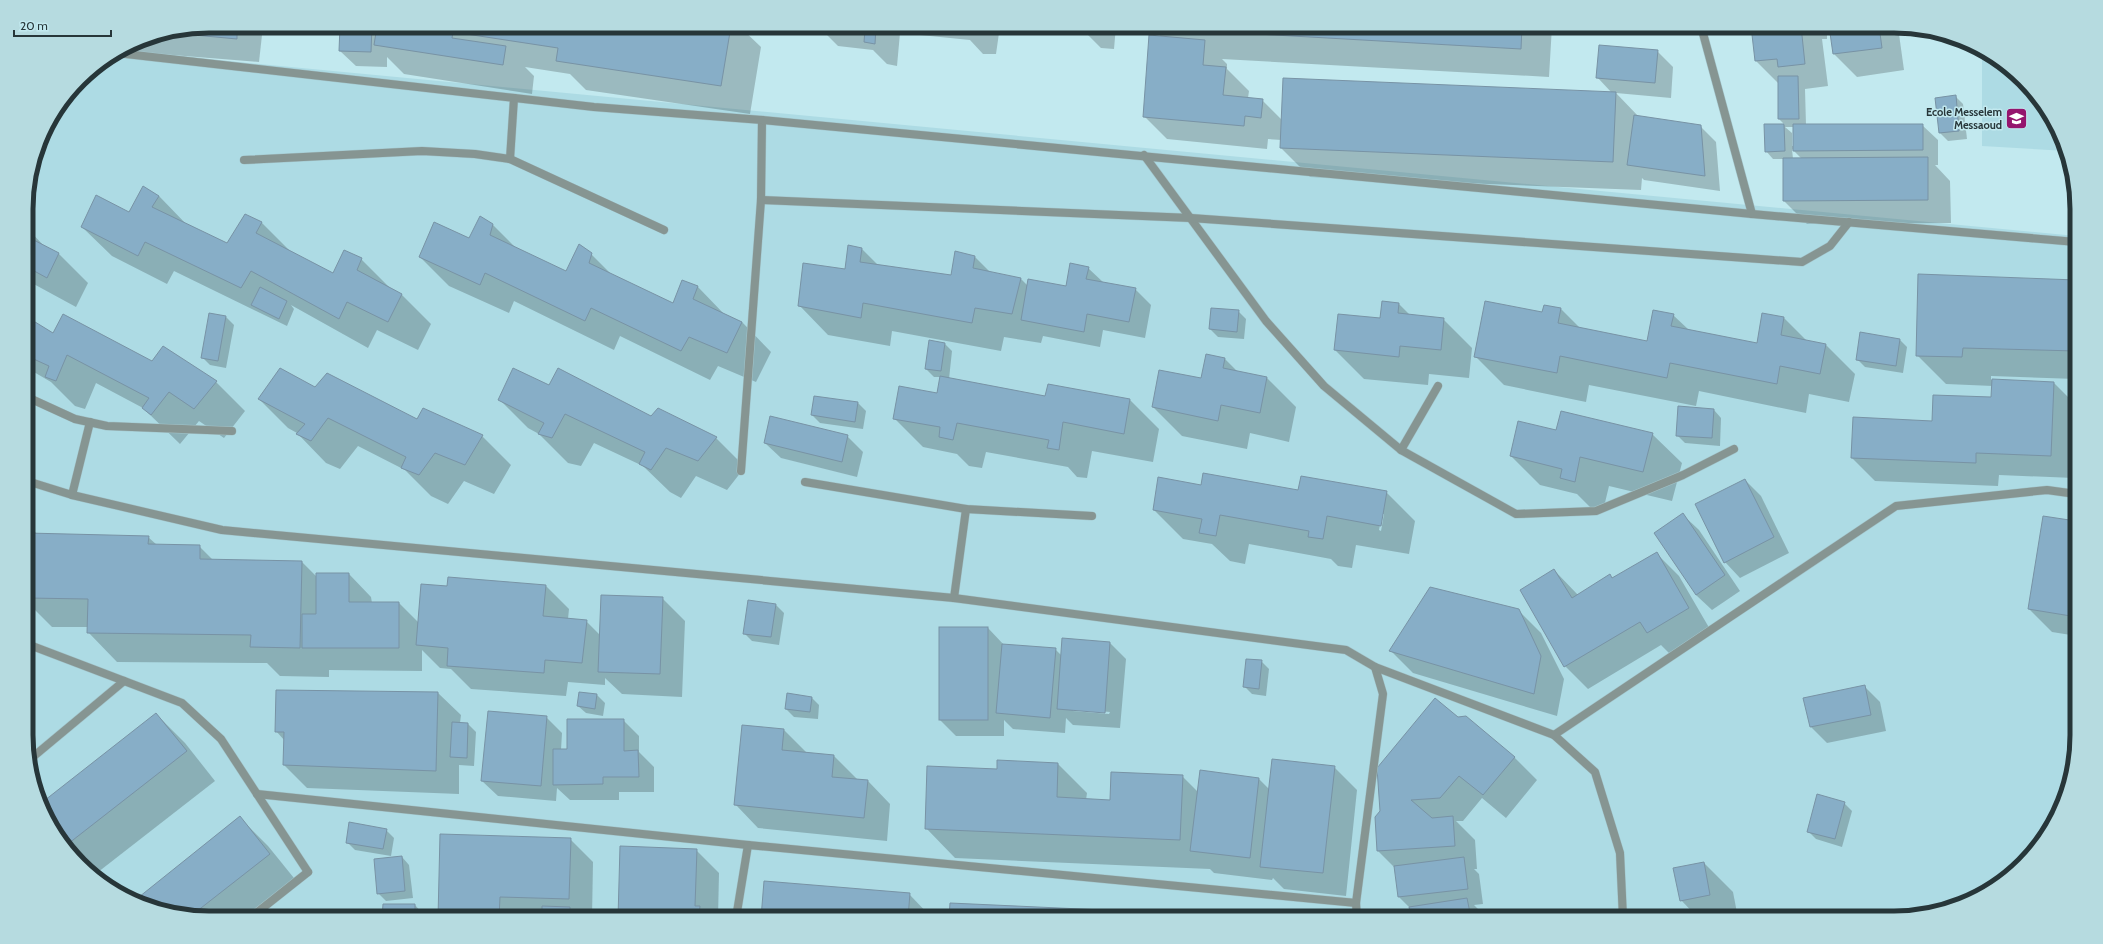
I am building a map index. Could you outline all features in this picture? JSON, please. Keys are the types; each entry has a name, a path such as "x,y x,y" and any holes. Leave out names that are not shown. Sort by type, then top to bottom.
{"street":[{"path":"1703,33 1752,214"},
{"path":"126,54 594,107 762,120 1144,155 1752,214 2070,241"},
{"path":"510,159 514,98"},
{"path":"741,471 761,200 762,120"},
{"path":"244,160 422,150 475,154 510,159 664,230"},
{"path":"1144,155 1266,321 1324,386 1401,450 1516,514 1596,511 1683,475 1734,449"},
{"path":"761,200 1190,218 1802,262 1830,246 1849,222"},
{"path":"1401,450 1438,386"},
{"path":"33,400 75,419 107,426 232,430"},
{"path":"72,495 90,422"},
{"path":"805,482 966,509 1092,516"},
{"path":"33,483 72,495 222,530 954,598 1346,650 1375,667 1554,735 1595,772 1620,853 1623,911"},
{"path":"1554,735 1896,506 2047,490 2070,493"},
{"path":"954,598 966,509"},
{"path":"33,646 182,703 221,739 308,872 259,911"},
{"path":"1357,911 1356,903 1383,694 1375,667"},
{"path":"35,756 124,681"},
{"path":"257,794 748,846 1356,903"},
{"path":"737,911 748,846"}],"shaded area":[{"path":"130,52 2070,235 2070,747 2067,770 2057,803 2034,842 2019,860 2001,875 1962,898 1929,908 1906,911 197,911 174,908 141,898 102,875 84,860 69,842 46,803 36,770 33,747 33,197 36,174 46,141 69,102 84,84 102,69"},
{"name":"Ecole Messelem Messaoud","path":"1982,57 2001,69 2019,84 2040,111 2052,131 2061,151 1982,146"}],"building":[{"path":"197,33 237,33 237,39 189,34"},
{"path":"340,33 372,33 371,52 339,51"},
{"path":"376,33 453,33 452,38 506,46 503,65 374,45"},
{"path":"460,33 730,33 721,86 556,61 558,48"},
{"path":"865,33 876,33 875,44 864,42"},
{"path":"1239,33 1522,33 1521,49"},
{"path":"1752,33 1802,33 1805,64 1778,67 1777,59 1755,61"},
{"path":"1830,33 1880,33 1882,48 1833,54"},
{"path":"1149,35 1205,40 1203,65 1226,67 1223,95 1263,99 1261,118 1245,116 1244,126 1143,117"},
{"path":"1599,45 1658,50 1655,83 1596,78"},
{"path":"1778,76 1798,76 1799,119 1778,119"},
{"path":"1283,78 1616,92 1613,162 1280,148"},
{"path":"1956,95 1959,131 1939,133 1935,98"},
{"path":"1634,115 1701,125 1705,176 1627,165"},
{"path":"1764,124 1784,124 1785,151 1765,152"},
{"path":"1793,124 1923,124 1923,150 1793,151"},
{"path":"1928,157 1928,200 1783,201 1783,158"},
{"path":"143,186 159,196 152,207 227,243 245,214 262,222 256,233 333,273 344,250 362,258 357,270 402,294 388,322 347,302 339,319 251,271 241,288 145,242 138,256 81,227 96,195 129,212"},
{"path":"480,216 493,224 490,235 566,271 579,244 592,253 589,263 673,303 682,280 698,286 693,299 742,322 727,353 689,337 681,351 591,308 585,321 485,273 480,285 419,257 434,222 469,238"},
{"path":"33,240 59,253 47,278 33,270"},
{"path":"848,245 862,248 860,262 951,275 955,251 975,256 973,268 1021,278 1012,314 975,308 972,323 863,303 861,318 798,306 803,263 845,269"},
{"path":"1070,263 1089,267 1086,279 1136,288 1129,322 1087,314 1084,332 1021,320 1028,279 1066,286"},
{"path":"1918,274 2070,280 2070,351 1963,348 1962,357 1916,356"},
{"path":"260,287 287,301 279,319 251,305"},
{"path":"1382,301 1399,303 1398,313 1444,318 1441,350 1400,346 1399,357 1334,350 1338,314 1380,318"},
{"path":"1485,301 1542,312 1544,305 1561,308 1558,323 1647,341 1653,310 1674,314 1671,326 1757,343 1762,313 1784,317 1781,335 1826,344 1820,374 1780,366 1777,384 1670,363 1667,378 1560,356 1557,373 1474,357"},
{"path":"1211,308 1239,310 1237,332 1209,329"},
{"path":"209,313 226,316 218,361 201,358"},
{"path":"63,314 152,361 163,346 217,381 194,409 169,392 151,415 142,408 149,398 67,355 56,381 45,377 49,366 33,359 33,321 53,333"},
{"path":"1860,332 1900,339 1896,366 1856,360"},
{"path":"929,340 945,343 941,371 925,369"},
{"path":"1206,354 1225,358 1223,368 1267,377 1260,413 1221,405 1218,421 1152,407 1159,370 1201,378"},
{"path":"280,368 315,387 327,373 417,419 423,408 483,435 465,465 435,453 419,475 401,468 406,457 328,418 311,441 296,434 305,424 258,399"},
{"path":"513,368 549,385 558,368 651,416 658,408 717,437 698,461 666,448 651,470 639,464 645,452 565,414 552,438 538,434 544,423 498,400"},
{"path":"940,376 1045,396 1048,384 1130,399 1124,434 1063,422 1059,450 1047,448 1049,440 957,423 953,440 939,437 940,427 893,419 899,386 937,393"},
{"path":"1992,379 2054,382 2051,456 1976,453 1976,463 1851,458 1853,417 1932,421 1933,395 1991,397"},
{"path":"814,396 858,402 855,422 811,415"},
{"path":"1678,406 1714,409 1712,438 1676,436"},
{"path":"1561,411 1653,433 1643,472 1580,457 1575,482 1560,478 1562,469 1510,456 1518,421 1556,430"},
{"path":"770,416 848,435 842,462 764,443"},
{"path":"1203,473 1298,490 1301,476 1387,491 1381,526 1327,516 1323,539 1308,537 1309,531 1220,515 1216,536 1199,533 1202,519 1153,510 1158,477 1201,485"},
{"path":"1745,479 1774,537 1724,563 1695,504"},
{"path":"1683,513 1725,575 1696,595 1654,533"},
{"path":"2043,516 2070,520 2070,616 2028,609"},
{"path":"33,533 149,536 148,544 200,545 200,559 302,561 300,648 250,647 251,635 87,633 88,599 33,598"},
{"path":"1657,552 1689,608 1647,633 1640,622 1564,667 1520,590 1554,569 1572,598 1610,574 1612,578"},
{"path":"316,573 349,573 349,602 399,602 399,648 302,648 302,614 316,614"},
{"path":"448,577 546,585 543,616 587,620 582,663 545,660 544,673 447,666 448,648 416,645 421,584 447,586"},
{"path":"1430,587 1519,609 1541,656 1534,694 1389,651"},
{"path":"601,595 663,597 660,674 598,672"},
{"path":"748,600 776,604 771,637 743,634"},
{"path":"939,627 988,627 988,720 939,720"},
{"path":"1062,638 1110,642 1105,713 1057,709"},
{"path":"1002,644 1056,648 1050,718 996,713"},
{"path":"1246,659 1262,660 1259,689 1243,687"},
{"path":"1865,685 1871,715 1810,727 1803,698"},
{"path":"276,690 438,692 436,771 283,765 284,732 275,732"},
{"path":"579,692 597,694 595,709 577,706"},
{"path":"787,693 812,697 810,712 785,709"},
{"path":"1435,698 1458,717 1466,716 1515,757 1483,795 1459,776 1440,798 1411,800 1432,818 1453,816 1455,846 1377,851 1375,817 1380,811 1377,768"},
{"path":"488,711 547,716 541,786 481,781"},
{"path":"156,713 187,751 70,843 51,813 45,800"},
{"path":"567,719 624,719 624,751 638,750 639,777 603,777 603,784 553,785 553,749 567,749"},
{"path":"452,722 468,723 467,758 450,757"},
{"path":"742,725 784,729 782,750 834,755 832,777 868,780 864,818 734,805"},
{"path":"1272,759 1335,766 1323,873 1260,867"},
{"path":"997,760 1058,763 1057,797 1110,800 1111,772 1183,775 1180,840 925,829 927,766 997,769"},
{"path":"1200,770 1259,778 1250,858 1190,851"},
{"path":"1817,794 1845,802 1835,839 1807,832"},
{"path":"240,816 270,854 197,911 174,908 139,897"},
{"path":"349,822 387,829 383,849 346,843"},
{"path":"440,834 571,838 569,899 500,897 499,911 438,911"},
{"path":"620,846 697,849 695,906 700,906 700,911 618,911"},
{"path":"402,856 405,891 377,894 374,859"},
{"path":"1464,857 1468,889 1398,897 1394,866"},
{"path":"1704,862 1710,895 1680,901 1673,868"},
{"path":"764,881 910,893 909,911 762,911"},
{"path":"1467,898 1470,911 1410,911 1409,907"},
{"path":"950,903 1103,910 1103,911 949,911"},
{"path":"383,904 415,904 415,911 382,911"},
{"path":"542,906 570,907 570,911 542,911"}],"place":[{"name":"Ecole Messelem Messaoud","path":"2017,118"}]}
